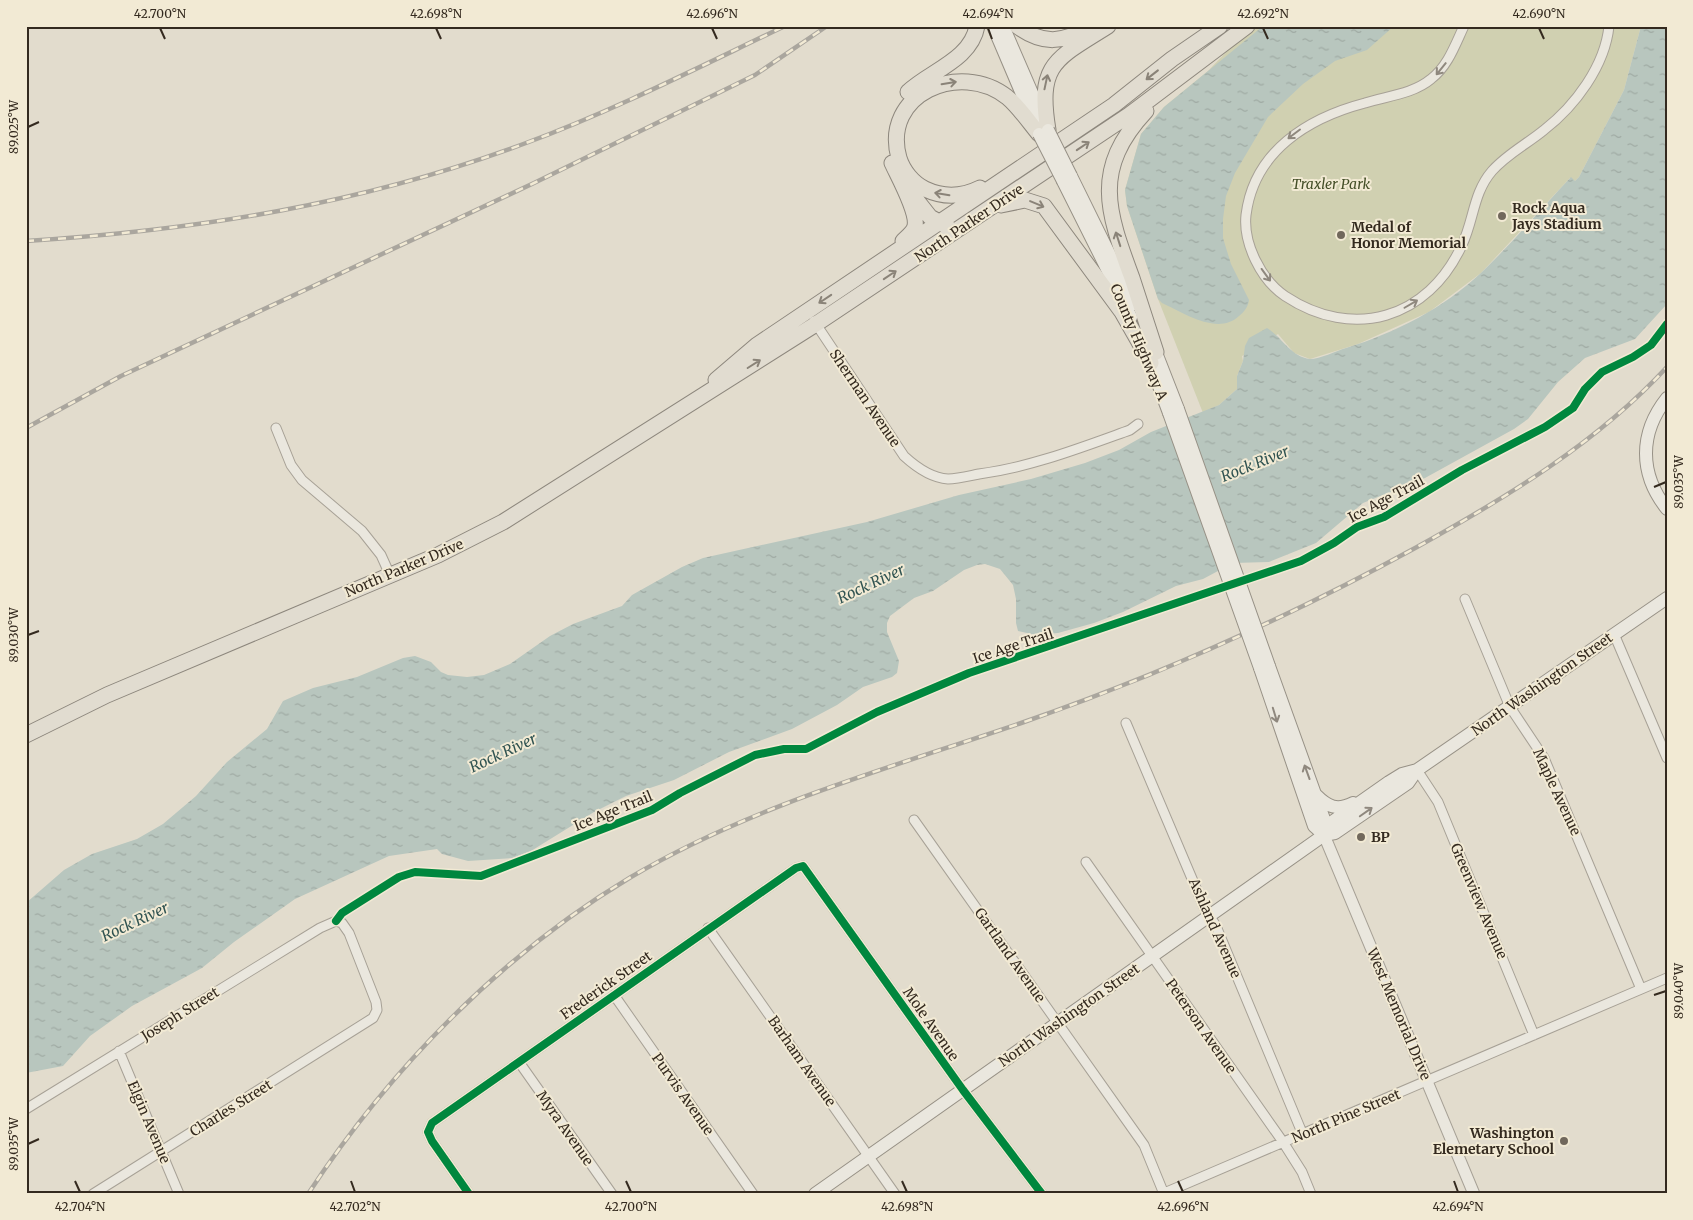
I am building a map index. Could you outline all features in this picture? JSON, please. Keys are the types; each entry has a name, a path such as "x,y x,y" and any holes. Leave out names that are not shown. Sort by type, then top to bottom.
{"main road":[{"path":"876,265 913,232 916,225 888,146 890,118 904,95 915,85 960,54 973,39 977,26"},
{"name":"County Highway A","path":"992,26 1067,178 1123,299 1153,357 1265,667"},
{"name":"County Highway A","path":"1003,26 1044,132"},
{"path":"1017,26 1028,34 1045,39 1060,40 1090,26"},
{"path":"1044,132 1046,80 1052,67 1066,52 1108,26"},
{"path":"1172,60 1210,26"},
{"name":"North Parker Drive","path":"683,408 757,346 939,224 1019,167 1114,105 1220,26"},
{"path":"1218,48 1236,26"},
{"name":"North Parker Drive","path":"26,734 107,695 438,555 495,526 816,324 962,227 1129,115 1247,26"},
{"path":"1019,167 963,194 943,195 933,193 912,179 900,161 896,140 900,120 910,103 927,90 948,82 968,81 988,86 1006,96 1044,132"},
{"path":"1153,357 1113,226 1110,211 1110,182 1114,160 1122,141 1131,127 1172,83"},
{"path":"897,173 919,205 939,224 962,227"},
{"path":"990,208 1025,200 1044,206 1153,357"},
{"path":"1667,398 1655,413 1646,444 1646,466 1650,482 1656,496 1667,509"},
{"path":"1654,606 1667,593"},
{"name":"North Washington Street","path":"814,1194 1324,835 1332,822 1375,791 1402,774 1417,770 1667,598"},
{"name":"West Memorial Drive","path":"1265,667 1324,819 1324,835"},
{"name":"West Memorial Drive","path":"1265,667 1314,826 1324,835"},
{"name":"North Parker Drive","path":"26,724 107,695"},
{"name":"North Washington Street","path":"1324,835 1335,833 1408,783 1417,770"},
{"path":"1315,794 1322,802 1334,808 1348,805 1375,791"}],"street":[{"path":"1464,26 1446,62 1422,86 1363,103 1316,120 1290,137 1265,163 1249,198 1246,227 1252,251 1259,265 1282,295 1314,312 1330,318 1364,320 1396,312 1427,294 1440,281 1463,243 1476,198 1484,182 1505,158 1549,126 1572,104 1593,71 1606,45 1609,26"},
{"name":"Sherman Avenue","path":"807,311 904,456 916,467 932,474 948,479 1001,471 1060,456 1130,430 1138,424"},
{"path":"276,428 291,464 302,480 362,531 381,555 390,575"},
{"name":"Maple Avenue","path":"1465,599 1510,707 1544,758 1641,989"},
{"path":"1614,634 1667,758"},
{"name":"Ashland Avenue","path":"1126,723 1216,926 1303,1135"},
{"name":"Greenview Avenue","path":"1417,770 1438,802 1534,1035"},
{"name":"Gartland Avenue","path":"914,820 1144,1145 1163,1193"},
{"name":"West Memorial Drive","path":"1324,835 1427,1081 1471,1193"},
{"name":"Peterson Avenue","path":"1086,862 1283,1142 1302,1172 1311,1194"},
{"name":"Frederick Street","path":"469,1194 432,1141 428,1132 432,1123 708,928 796,868 803,866"},
{"name":"Mole Avenue","path":"803,866 962,1090 1042,1194"},
{"name":"Joseph Street","path":"26,1109 320,928 336,921 342,923 349,933 376,1002 377,1010 369,1022"},
{"name":"Barham Avenue","path":"708,928 895,1194"},
{"name":"North Pine Street","path":"1163,1193 1303,1135 1667,978"},
{"name":"Purvis Avenue","path":"614,995 752,1194"},
{"name":"Charles Street","path":"94,1194 369,1022"},
{"name":"Elgin Avenue","path":"119,1051 179,1194"},
{"name":"Myra Avenue","path":"519,1062 612,1194"}],"green space":[{"name":"Traxler Park","path":"1251,26 1641,26 1624,90 1579,177 1575,181 1570,178 1481,273 1429,312 1358,344 1310,359 1294,353 1278,334 1242,356 1243,361 1237,376 1237,389 1219,405 1203,413 1158,299 1127,206 1125,190 1141,134 1164,107 1208,71"}],"water":[{"path":"1263,26 1394,26 1367,50 1335,61 1303,84 1268,117 1235,173 1226,196 1223,219 1223,238 1231,264 1249,302 1243,312 1231,322 1211,323 1190,317 1162,303 1158,299 1127,206 1125,190 1141,134 1164,107"},
{"name":"Rock River","path":"1641,26 1667,26 1667,304 1635,339 1585,358 1558,382 1528,419 1514,429 1425,478 1363,503 1316,543 1269,562 1233,563 1203,579 1176,586 1123,612 1094,623 1058,633 1036,635 1018,631 1013,585 1000,569 985,564 964,570 933,591 914,598 890,616 887,623 887,632 899,661 897,673 892,677 863,687 837,705 792,729 729,752 674,780 626,796 594,812 531,851 512,858 468,861 442,854 437,849 389,856 295,899 234,942 202,968 132,1006 90,1036 63,1066 26,1073 26,903 64,870 92,854 137,839 163,824 196,796 227,762 267,729 283,701 313,688 357,677 403,658 415,656 431,662 441,672 448,675 467,677 484,675 510,664 550,636 573,624 622,606 632,595 682,567 703,558 867,522 959,495 1031,479 1085,463 1119,450 1151,432 1219,405 1237,389 1237,376 1249,338 1267,328 1297,355 1314,359 1401,327 1435,308 1467,285 1505,249 1571,177 1575,181 1579,177 1624,90"}],"railway":[{"path":"26,241 154,230 217,221 280,211 342,198 403,182 465,164 592,117 785,26"},
{"path":"26,428 121,376 534,183 755,75 827,26"},
{"path":"308,1194 340,1148 375,1103 412,1059 452,1018 494,978 538,941 583,908 631,877 677,852 774,808 873,772 1024,722 1125,685 1224,643 1322,597 1451,528 1550,467 1611,420 1640,395 1667,367"}],"cycle path":[{"name":"Ice Age Trail","path":"336,921 342,913 399,877 415,872 481,876 652,810 680,793 755,755 784,749 806,749 877,712 969,673 1301,561 1334,543 1357,527 1384,517 1462,470 1545,427 1573,408 1585,389 1602,372 1633,357 1651,345 1667,324"},
{"path":"469,1194 432,1141 428,1132 432,1123 796,868 803,866 963,1090 1042,1194"}],"place":[{"name":"Rock Aqua Jays Stadium","path":"1502,216"},
{"name":"Medal of Honor Memorial","path":"1341,235"},
{"name":"BP","path":"1361,837"},
{"name":"Washington Elemetary School","path":"1564,1141"}]}
